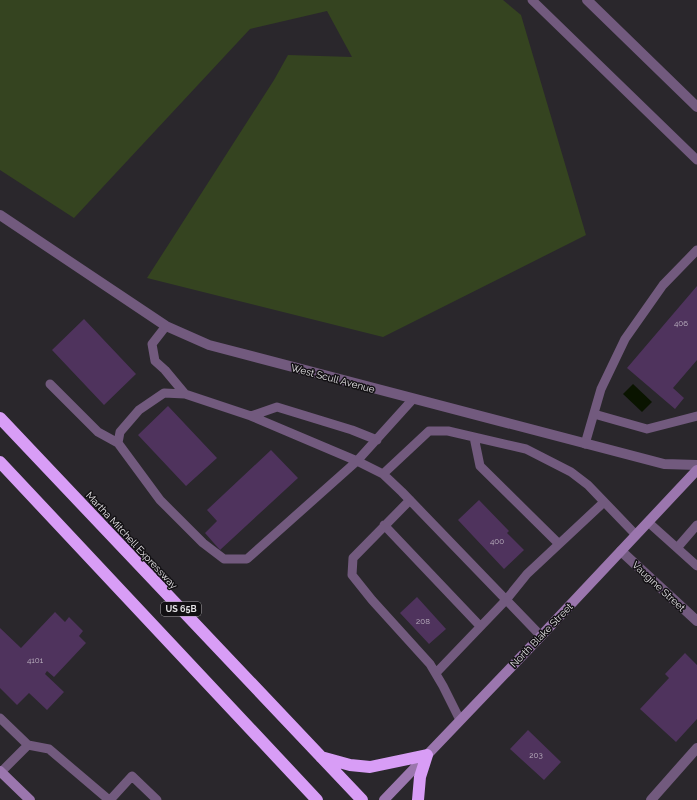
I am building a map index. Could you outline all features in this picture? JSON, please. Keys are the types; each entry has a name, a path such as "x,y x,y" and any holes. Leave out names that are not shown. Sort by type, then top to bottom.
{"highway":[{"name":"Martha Mitchell Expressway","path":"0,418 362,800"},
{"name":"US 65B","path":"0,462 317,800"},
{"path":"320,756 350,765 370,767 427,754 420,777 418,800"},
{"path":"301,783 305,800"}],"main road":[{"name":"North Blake Street","path":"384,800 697,470"},
{"path":"0,772 30,800"}],"street":[{"path":"587,0 697,107"},
{"name":"West Scull Avenue","path":"0,215 166,326 209,345 664,464 697,465"},
{"name":"Vaugine Street","path":"621,551 697,621"},
{"path":"651,800 697,748"}],"lane":[{"path":"532,0 697,160"},
{"path":"585,444 601,389 625,339 663,284 697,250"},
{"path":"166,326 152,344 155,361 185,394"},
{"path":"50,384 98,432 118,443 160,500 203,543 224,558 247,559 357,461 413,399"},
{"path":"118,443 120,432 139,410 164,393 185,394 251,416 357,461 383,474 541,636"},
{"path":"251,416 278,407 352,430 377,440"},
{"path":"594,414 647,430 697,416"},
{"path":"383,474 429,431 448,431 526,449 571,472 588,485 636,535"},
{"path":"474,437 480,466 558,544"},
{"path":"410,500 353,558 352,575 372,600 430,664 460,720"},
{"path":"436,673 506,600 527,574 604,502"},
{"path":"648,522 697,566"},
{"path":"384,525 480,626"},
{"path":"677,548 697,526"},
{"path":"0,718 28,745 49,749 109,800 132,776 157,800"},
{"path":"0,772 28,745"}],"green space":[{"path":"0,0 503,0 521,15 586,235 383,337 147,278 274,80 288,55 352,57 327,11 250,29 74,218 0,170"}],"shaded area":[{"path":"633,384 652,402 642,412 623,394"}],"building":[{"path":"697,286 697,360 673,388 684,398 675,409 627,368"},
{"path":"84,319 136,374 104,405 52,350"},
{"path":"168,406 217,458 186,486 138,435"},
{"path":"271,450 298,478 220,550 205,533 217,521 207,510"},
{"path":"479,500 509,531 507,533 524,550 504,569 458,520"},
{"path":"417,597 446,629 429,644 400,613"},
{"path":"55,612 65,622 69,617 83,631 79,636 86,643 54,677 47,671 45,674 64,692 47,710 29,693 17,705 0,688 0,628 21,648"},
{"path":"685,653 697,665 697,719 676,742 640,709 669,678 665,674"},
{"path":"528,730 561,762 544,780 510,749"}]}
